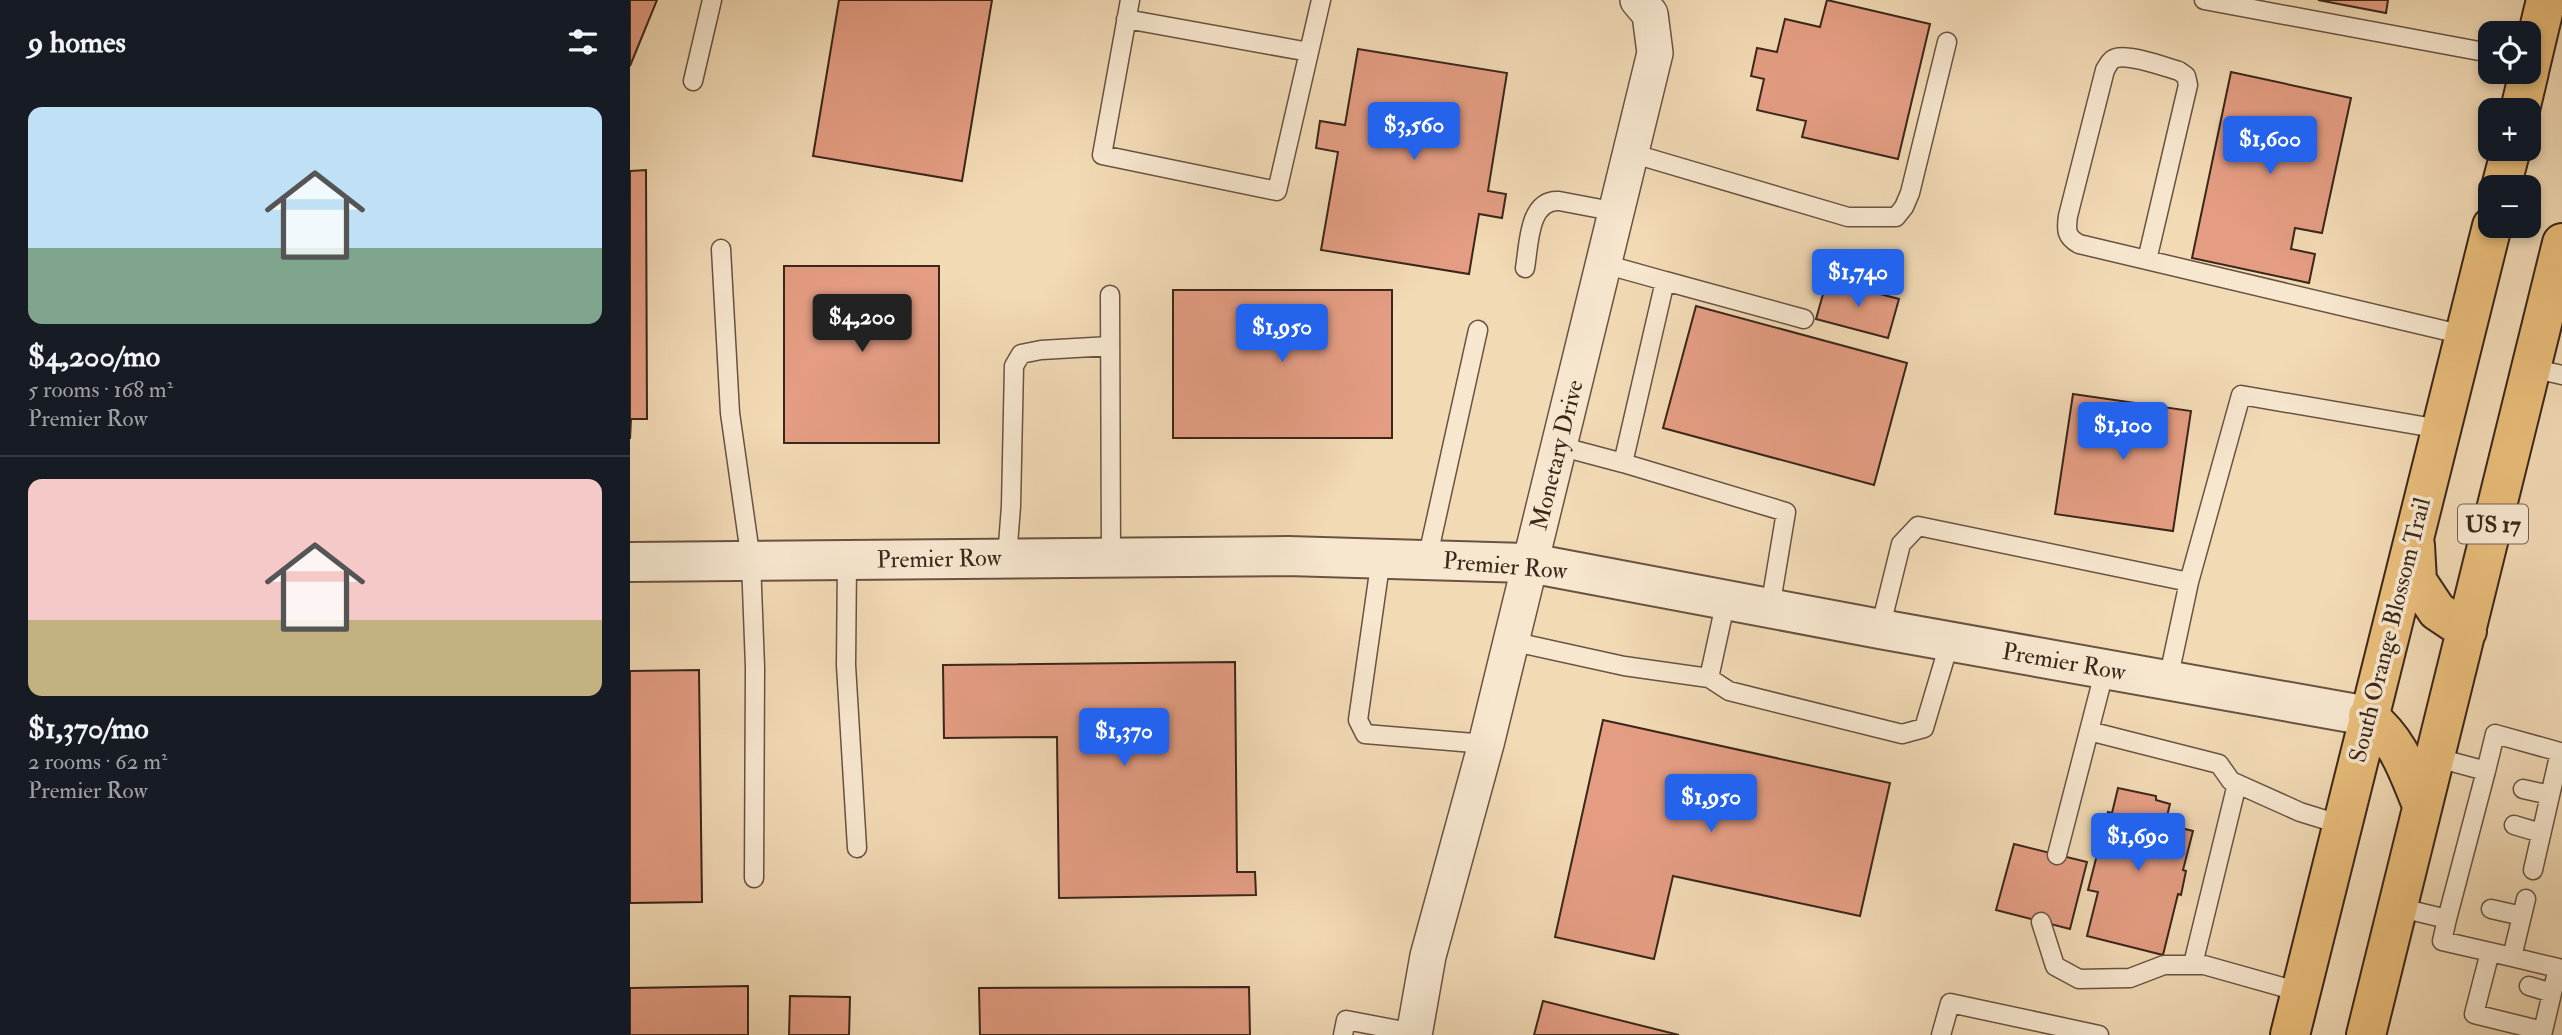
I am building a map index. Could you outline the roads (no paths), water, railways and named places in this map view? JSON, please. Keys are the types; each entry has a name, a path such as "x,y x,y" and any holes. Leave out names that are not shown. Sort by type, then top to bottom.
{"main road":[{"path":"2541,21 2546,0"},
{"name":"South Orange Blossom Trail","path":"2290,1035 2489,238"},
{"name":"US 17","path":"2371,1034 2397,906 2467,631 2547,372 2560,259"},
{"path":"2414,533 2417,580 2437,611 2467,631"},
{"path":"2368,716 2388,732 2402,757 2422,805"}],"street":[{"name":"Monetary Drive","path":"1414,1034 1428,956 1486,744 1655,53 1650,14 1638,0"},
{"name":"Premier Row","path":"630,562 1288,556 1530,563 2368,716"}],"lane":[{"path":"693,81 712,0"},
{"path":"1130,0 1102,155 1277,191 1321,0"},
{"path":"2204,0 2478,51"},
{"path":"1126,19 1309,52"},
{"path":"1631,153 1848,217 1896,217 1910,193 1947,42"},
{"path":"2147,260 2188,85 2186,76 2179,71 2128,58 2117,58 2109,62 2105,70 2066,229 2071,239 2079,244 2464,335"},
{"path":"1525,268 1535,216 1541,206 1550,200 1617,212"},
{"path":"720,249 730,412 751,561 755,667 754,878"},
{"path":"1604,264 1804,318"},
{"path":"1623,463 1665,281"},
{"path":"1110,295 1111,557"},
{"path":"1427,559 1478,330"},
{"path":"1007,558 1014,366 1021,354 1041,349 1110,346"},
{"path":"2168,680 2189,582 2241,395 2440,429"},
{"path":"1559,446 1786,512 1770,608"},
{"path":"1880,629 1901,544 1918,526 2189,582"},
{"path":"1381,558 1357,720 1365,734 1486,744"},
{"path":"847,560 846,665 857,848"},
{"path":"1709,678 1726,600"},
{"path":"1510,641 1624,666 1709,678 1729,691 1902,734 1924,728 1950,641"},
{"path":"2057,855 2105,669"},
{"path":"2089,731 2219,764 2231,781 2237,784 2300,812 2342,825"},
{"path":"2490,952 2490,976 2474,1014 2520,1030 2543,1031 2558,968 2512,957 2442,941 2466,862 2495,734 2560,752 2533,870"},
{"path":"2434,757 2487,777"},
{"path":"2193,964 2237,784"},
{"path":"2523,789 2550,795"},
{"path":"2514,825 2541,833"},
{"path":"2397,906 2447,919"},
{"path":"2491,909 2524,908 2512,957"},
{"path":"2041,922 2055,966 2079,979 2130,978 2164,965 2193,964 2300,992"},
{"path":"2529,986 2552,993"},
{"path":"1941,1035 1950,1003 2099,1035"},
{"path":"1343,1035 1346,1020 1414,1034"}]}
